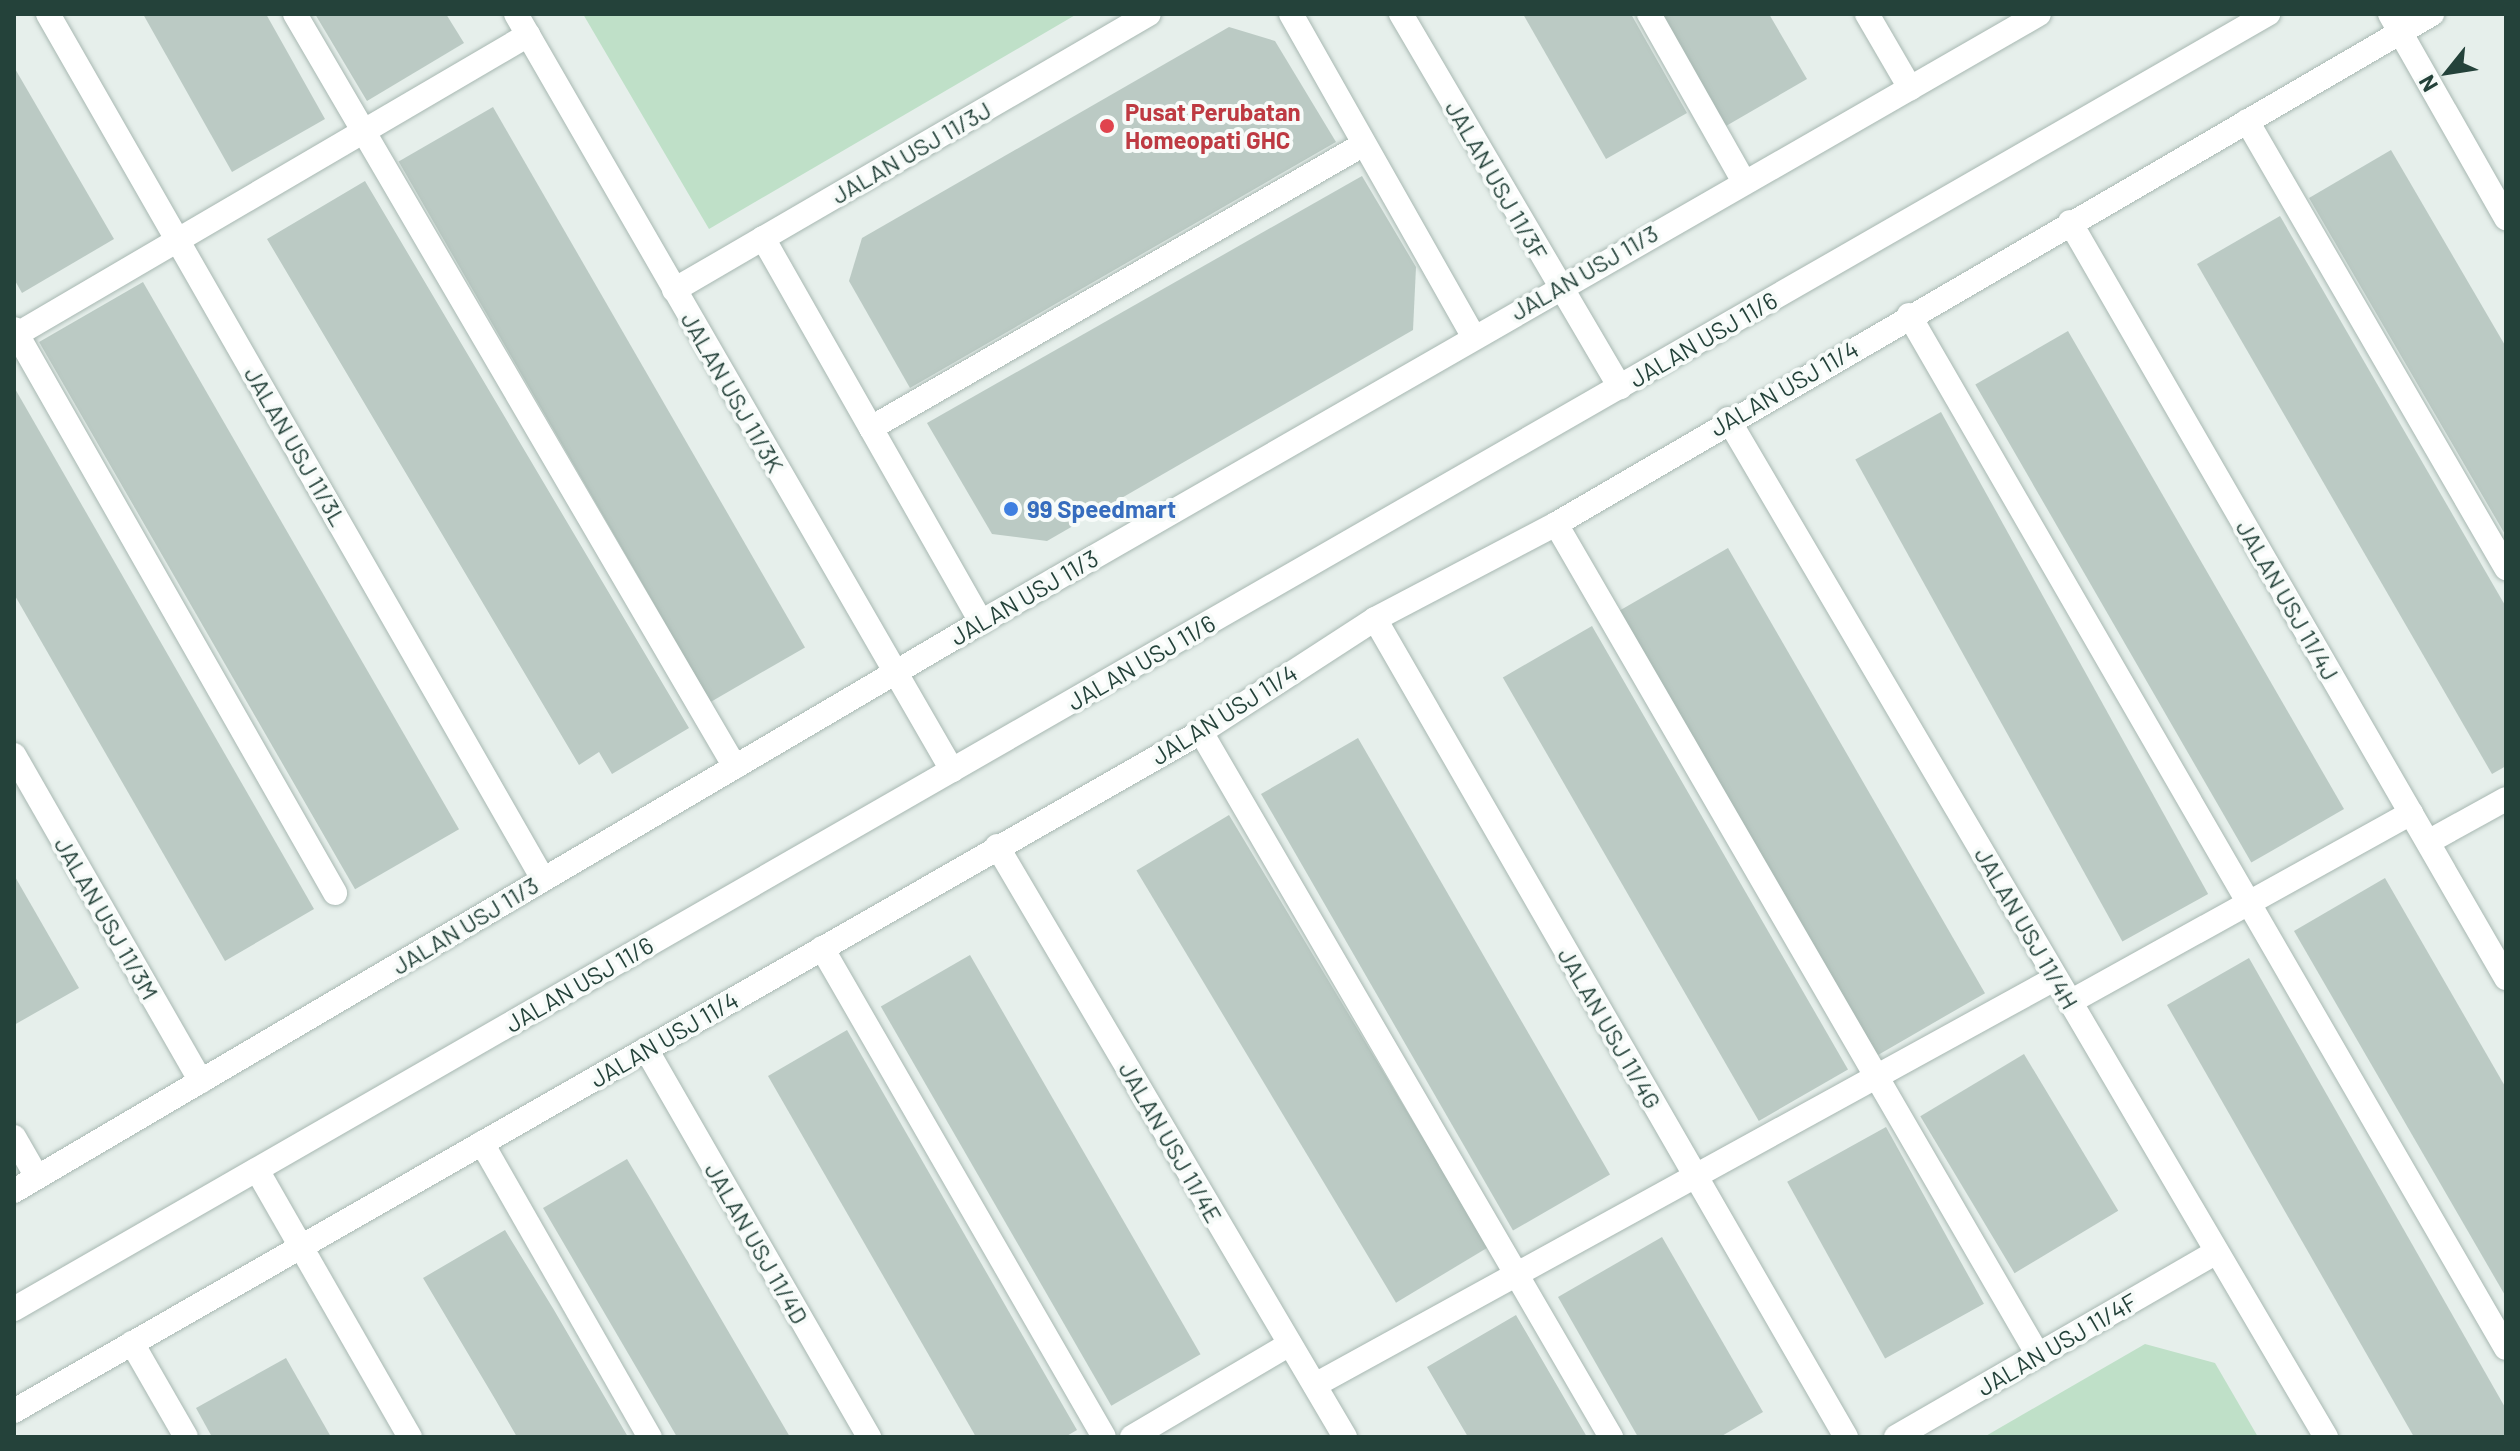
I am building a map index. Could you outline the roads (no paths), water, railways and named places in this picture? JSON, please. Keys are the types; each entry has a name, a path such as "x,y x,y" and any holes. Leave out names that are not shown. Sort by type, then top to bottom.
{"street":[{"name":"JALAN USJ 11/3L","path":"48,14 543,879"},
{"path":"295,14 735,767"},
{"name":"JALAN USJ 11/3J","path":"674,290 1149,14"},
{"path":"1291,14 1473,336"},
{"name":"JALAN USJ 11/3F","path":"1401,14 1620,387"},
{"path":"1649,14 1744,182"},
{"path":"1867,14 1910,88"},
{"name":"JALAN USJ 11/3","path":"14,1191 1473,336 2039,14"},
{"name":"JALAN USJ 11/6","path":"14,1309 2268,14"},
{"name":"JALAN USJ 11/4","path":"14,1411 1201,732 1375,619 1556,524 1728,419 2247,121 2395,23 2432,14"},
{"path":"2395,23 2506,218"},
{"path":"335,893 15,333 363,131 522,24"},
{"name":"JALAN USJ 11/3K","path":"522,24 952,770"},
{"path":"2247,121 2506,568"},
{"path":"871,428 1364,144"},
{"name":"JALAN USJ 11/4J","path":"2070,222 2506,978"},
{"path":"763,238 981,622"},
{"path":"1909,315 2506,1348"},
{"name":"JALAN USJ 11/4H","path":"1728,419 2326,1437"},
{"path":"1556,524 2038,1355"},
{"name":"JALAN USJ 11/4G","path":"1375,619 1846,1437"},
{"path":"1201,732 1611,1437"},
{"name":"JALAN USJ 11/3M","path":"14,755 201,1081"},
{"path":"2428,842 2506,799"},
{"path":"2070,1002 2411,813"},
{"name":"JALAN USJ 11/4E","path":"997,846 1345,1437"},
{"path":"822,948 1104,1437"},
{"path":"1315,1385 2056,978"},
{"name":"JALAN USJ 11/4D","path":"646,1049 869,1437"},
{"path":"14,1137 37,1177"},
{"path":"482,1143 650,1437"},
{"path":"257,1170 410,1437"},
{"name":"JALAN USJ 11/4F","path":"1896,1437 2217,1252"},
{"path":"132,1343 186,1437"},
{"path":"1132,1437 1290,1344"}],"place":[{"name":"Pusat Perubatan Homeopati GHC","path":"1107,126"},
{"name":"99 Speedmart","path":"1011,509"}]}
